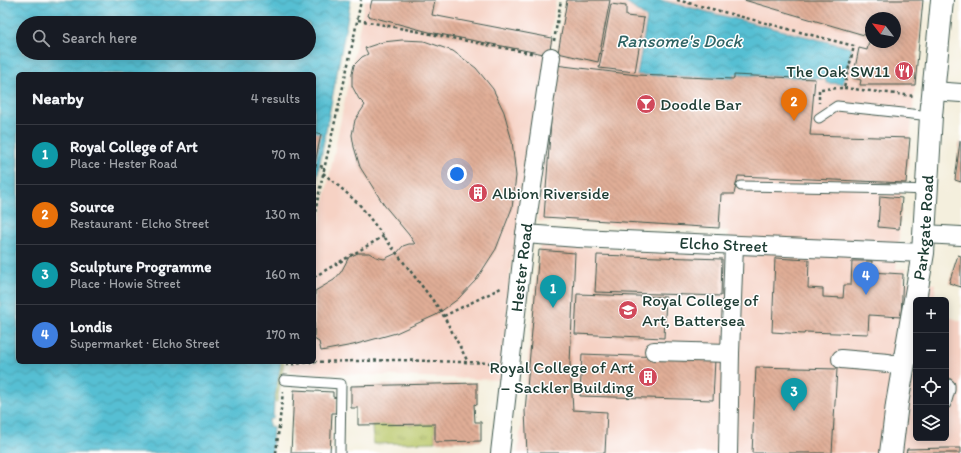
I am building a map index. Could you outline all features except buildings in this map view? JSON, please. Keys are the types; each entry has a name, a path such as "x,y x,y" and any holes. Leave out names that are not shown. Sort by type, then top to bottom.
{"street":[{"name":"Parkgate Road","path":"891,453 906,369 924,244 931,116 925,93 942,0"},
{"name":"Hester Road","path":"500,453 525,234 551,57"},
{"path":"925,93 961,93"},
{"name":"Elcho Street","path":"525,234 586,239 734,245 924,244 961,236"},
{"path":"728,453 734,245"},
{"path":"654,351 730,353"},
{"path":"841,358 888,363 906,369"}],"lane":[{"path":"819,118 837,106 931,116"},
{"path":"741,186 901,188 926,190"},
{"path":"284,380 341,384 340,453"}],"path":[{"path":"316,208 324,167 341,101 361,0"},
{"path":"358,20 551,57 561,0"},
{"path":"677,0 854,46 844,88"},
{"path":"819,118 820,89 844,88 925,93"},
{"path":"316,165 324,167"},
{"path":"323,173 359,204 384,236 441,311 468,362"},
{"path":"316,276 384,236"},
{"path":"444,316 520,279"},
{"path":"316,362 397,360 510,364"},
{"path":"276,453 287,364"}],"shaded area":[{"path":"365,0 556,0 510,275 502,380 290,372 292,364 316,364 316,242"},
{"path":"565,0 923,0 906,183 902,183 896,269 906,269 904,282 936,284 934,297 913,297 913,441 949,441 949,317 961,321 961,453 518,453 540,244 726,256 729,231 537,221 555,65"}],"green space":[{"path":"281,364 284,364 277,402 274,402"},
{"path":"435,424 435,442 373,444 372,425"}],"water":[{"path":"0,0 351,0 316,183 316,72 16,72 16,364 281,364 274,402 273,419 269,419 269,426 273,427 272,453 0,453"},
{"name":"Ransome's Dock","path":"622,0 660,0 852,48 843,84 826,83 826,79 734,75 734,79 637,75 647,18"}],"place":[{"name":"The Oak SW11","path":"904,71"},
{"name":"Doodle Bar","path":"646,104"},
{"name":"Source","path":"794,121"},
{"name":"Albion Riverside","path":"478,193"},
{"name":"Londis","path":"866,295"},
{"name":"Royal College of Art","path":"553,308"},
{"name":"Royal College of Art, Battersea","path":"628,310"},
{"name":"Royal College of Art – Sackler Building","path":"648,377"},
{"name":"Sculpture Programme","path":"794,411"}]}
